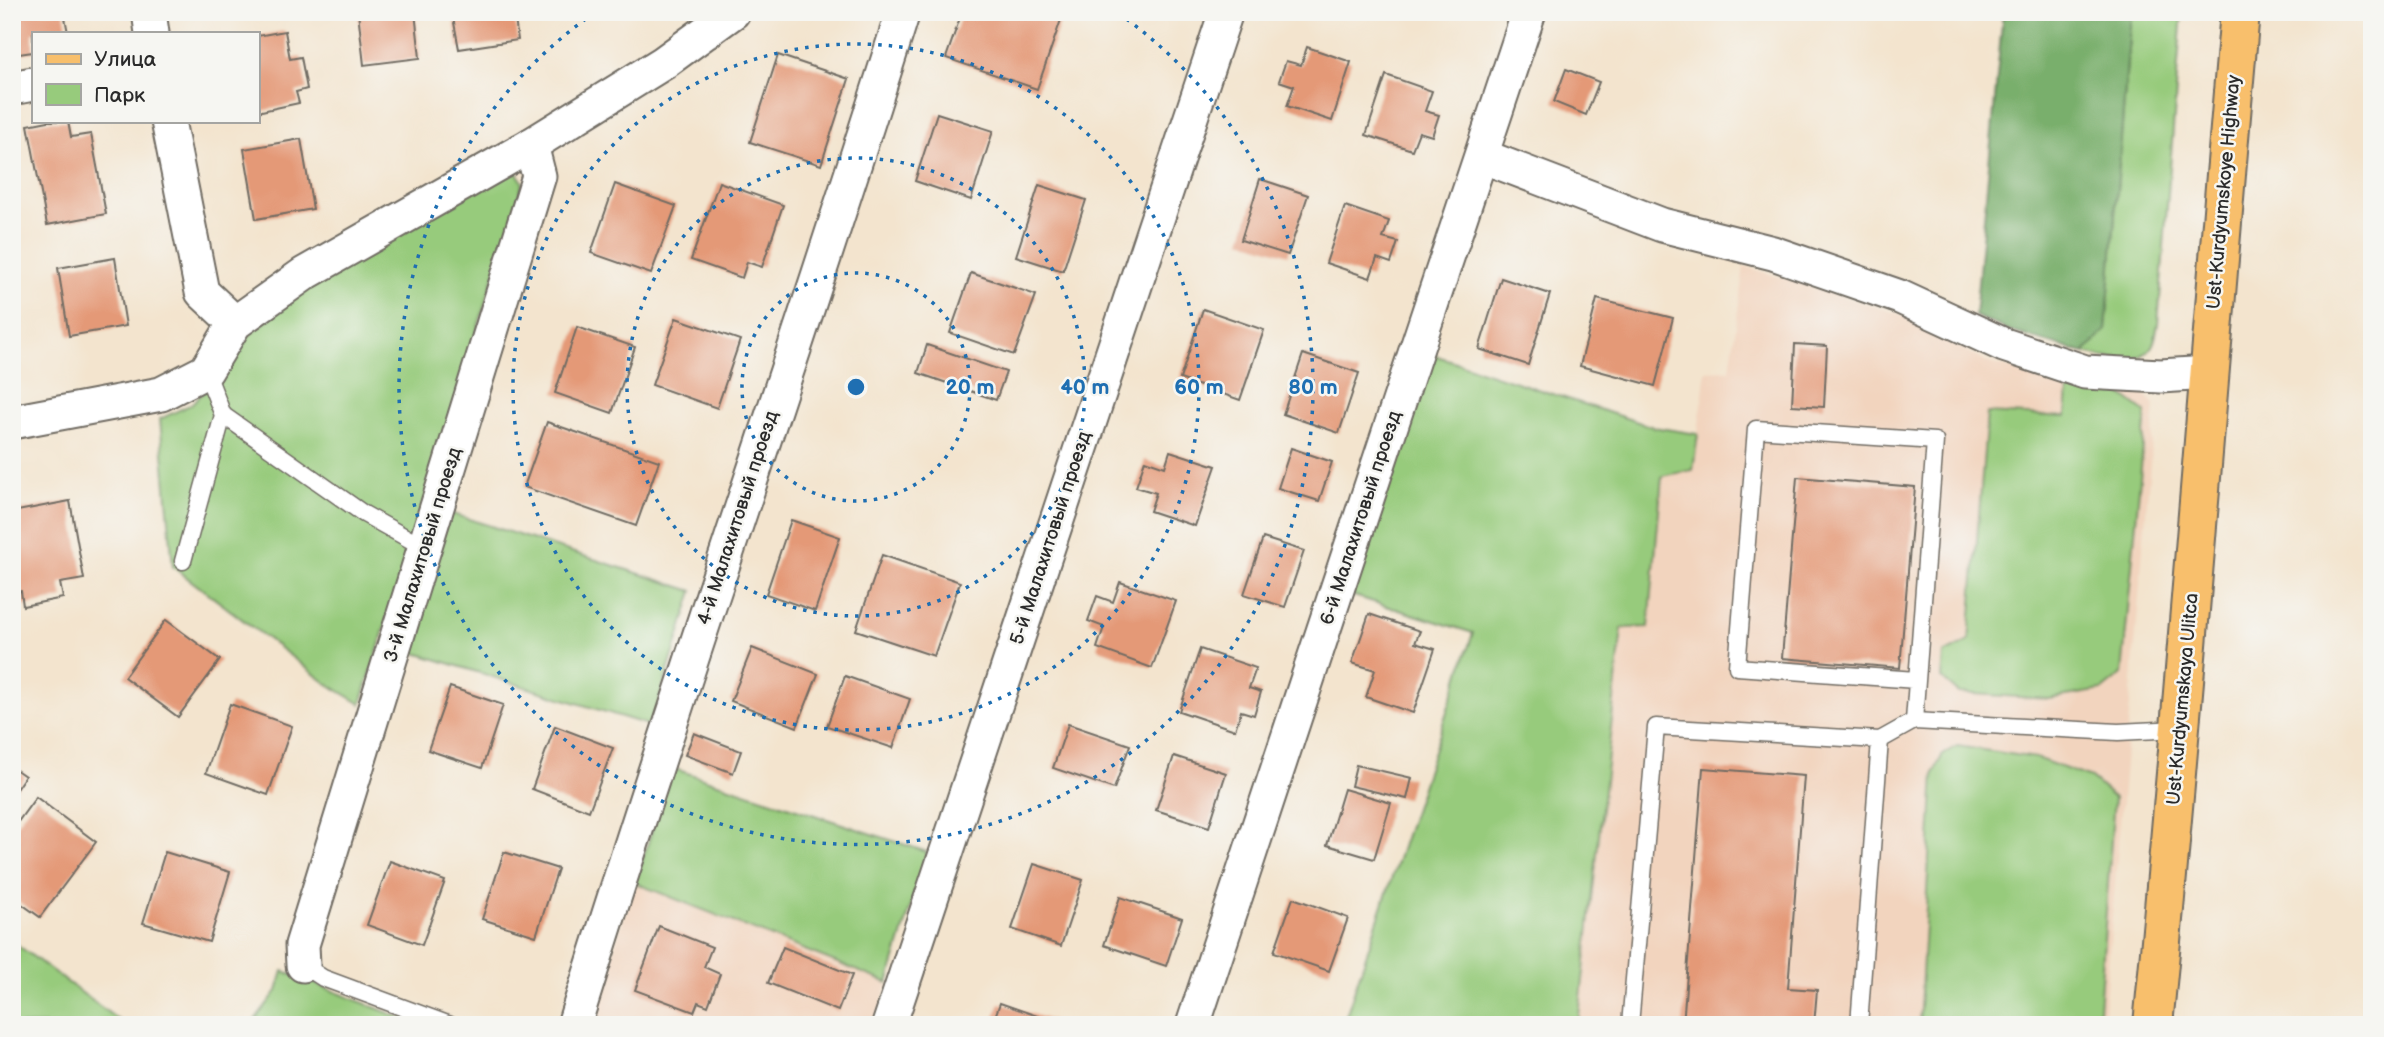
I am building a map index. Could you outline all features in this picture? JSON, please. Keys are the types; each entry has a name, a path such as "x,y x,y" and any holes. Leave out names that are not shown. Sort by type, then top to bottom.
{"main road":[{"name":"Ust-Kurdyumskoye Highway","path":"2208,373 2240,12"},
{"name":"Ust-Kurdyumskaya Ulitca","path":"2153,1025 2182,729 2208,373"}],"street":[{"path":"149,12 152,32"},
{"path":"12,422 160,394 206,371 235,323 304,274 531,145 663,63 733,12"},
{"name":"4-й Малахитовый проезд","path":"574,1025 903,12"},
{"name":"5-й Малахитовый проезд","path":"888,1025 1226,12"},
{"name":"6-й Малахитовый проезд","path":"1193,1025 1310,677 1462,207 1482,156 1529,12"},
{"path":"12,88 32,84"},
{"path":"168,122 202,292 235,323"},
{"name":"3-й Малахитовый проезд","path":"303,965 302,945 539,176 531,145"},
{"path":"1482,156 1662,225 1773,253 1900,297 2004,345 2085,372 2161,376 2208,373"}],"lane":[{"path":"206,371 223,415 364,514 425,548"},
{"path":"183,561 223,415"},
{"path":"1914,721 1935,441 1756,429 1737,667 1916,680"},
{"path":"1630,1025 1656,727 1881,740 1914,721 2118,732 2182,729"},
{"path":"1859,1025 1881,740"},
{"path":"303,965 323,978 450,1025"}],"shaded area":[{"path":"1744,266 1900,314 1986,362 2069,382 2140,389 2155,405 2103,1025 1578,1025 1622,627 1649,627 1662,476 1693,470 1706,371 1730,370"},
{"path":"635,883 888,983 874,1025 589,1025"}],"green space":[{"path":"2003,12 2131,12 2106,330 2084,353 2013,332 1975,316"},
{"path":"2131,12 2182,12 2158,324 2153,344 2146,353 2130,359 2121,359 2084,353 2106,330"},
{"path":"503,169 517,173 523,182 361,704 326,683 173,567 160,419 190,405 225,372 249,335 313,282"},
{"path":"1434,355 1653,427 1698,434 1693,470 1662,476 1649,627 1622,628 1578,1025 1343,1025 1473,633 1351,595"},
{"path":"2068,389 2117,391 2146,413 2122,674 2102,690 2048,699 1959,693 1942,678 1944,654 1969,641 1987,413 2066,417"},
{"path":"450,513 693,591 651,726 406,650"},
{"path":"1957,746 2036,758 2091,778 2114,798 2098,1025 1919,1025 1934,773 1942,756"},
{"path":"672,768 927,852 888,983 635,883"},
{"path":"12,941 125,1025 12,1025"},
{"path":"283,971 419,1025 251,1025 277,991"}],"building":[{"path":"12,12 64,12 68,32 32,32 32,52 12,55"},
{"path":"358,12 415,12 420,58 364,65"},
{"path":"452,12 514,12 518,40 459,49"},
{"path":"962,12 1047,12 1062,17 1037,89 946,58"},
{"path":"285,31 290,59 301,57 307,89 296,92 299,103 259,112 259,36"},
{"path":"1307,47 1351,62 1332,121 1287,106 1294,86 1279,81 1286,61 1301,65"},
{"path":"778,55 849,79 821,165 750,142"},
{"path":"1566,69 1599,82 1586,115 1554,102"},
{"path":"1386,75 1432,91 1425,111 1439,115 1432,136 1419,132 1412,150 1366,135"},
{"path":"937,113 993,131 971,200 915,181"},
{"path":"68,122 71,137 91,134 106,214 47,225 28,125"},
{"path":"301,139 313,209 256,219 244,149"},
{"path":"1260,179 1308,195 1288,255 1241,240"},
{"path":"719,182 783,205 762,267 747,262 742,278 691,260"},
{"path":"615,184 676,206 651,274 591,253"},
{"path":"1039,185 1086,200 1063,271 1016,256"},
{"path":"1345,206 1389,221 1383,238 1398,242 1391,263 1377,258 1370,278 1326,263"},
{"path":"115,258 126,326 69,336 58,268"},
{"path":"971,273 1036,295 1014,355 950,333"},
{"path":"1501,278 1550,294 1528,365 1479,349"},
{"path":"1597,299 1673,318 1655,386 1580,366"},
{"path":"1203,309 1264,330 1240,400 1180,379"},
{"path":"676,318 740,340 717,408 652,385"},
{"path":"577,327 635,347 612,413 555,393"},
{"path":"12,328 20,364 12,366"},
{"path":"1795,344 1827,346 1824,407 1792,405"},
{"path":"927,345 1006,372 996,400 918,373"},
{"path":"1303,354 1359,373 1339,433 1283,414"},
{"path":"547,422 659,461 636,526 524,487"},
{"path":"1291,448 1332,462 1319,501 1278,488"},
{"path":"1170,451 1216,466 1195,526 1150,511 1156,493 1136,487 1145,460 1165,467"},
{"path":"1797,477 1915,487 1900,668 1782,658"},
{"path":"70,501 84,579 60,583 63,598 23,606 21,591 12,592 12,512"},
{"path":"791,520 840,537 815,611 766,594"},
{"path":"1263,538 1304,551 1285,607 1244,594"},
{"path":"882,555 960,582 934,656 856,630"},
{"path":"1120,582 1176,601 1152,668 1097,648 1104,627 1088,621 1097,596 1113,602"},
{"path":"1369,614 1420,631 1415,643 1435,649 1413,713 1366,697 1375,670 1352,663"},
{"path":"166,620 220,660 178,717 124,677"},
{"path":"752,648 818,674 797,727 731,701"},
{"path":"1200,649 1256,668 1249,688 1261,692 1254,715 1241,711 1235,730 1179,711"},
{"path":"845,676 910,699 893,748 827,726"},
{"path":"450,687 503,705 482,768 428,750"},
{"path":"230,704 292,726 268,795 206,773"},
{"path":"1068,724 1130,745 1114,789 1053,768"},
{"path":"555,726 613,748 589,811 532,789"},
{"path":"694,733 741,751 733,773 685,755"},
{"path":"1174,756 1226,773 1209,827 1156,810"},
{"path":"1356,765 1412,778 1407,799 1351,786"},
{"path":"12,767 25,776 12,795"},
{"path":"1703,768 1804,776 1788,988 1817,990 1814,1025 1683,1025"},
{"path":"1344,789 1391,803 1374,859 1327,845"},
{"path":"36,797 96,842 40,917 12,897 12,830"},
{"path":"165,852 230,872 209,942 143,923"},
{"path":"504,852 558,869 536,936 482,919"},
{"path":"390,861 445,881 422,945 367,925"},
{"path":"1034,864 1083,880 1061,946 1012,929"},
{"path":"1120,897 1182,918 1166,966 1104,945"},
{"path":"1293,898 1348,918 1329,971 1274,952"},
{"path":"659,926 712,947 704,967 720,974 708,1006 698,1002 694,1012 635,990"},
{"path":"783,947 852,975 838,1011 768,983"},
{"path":"1000,1003 1055,1022 1054,1025 992,1025"}]}
